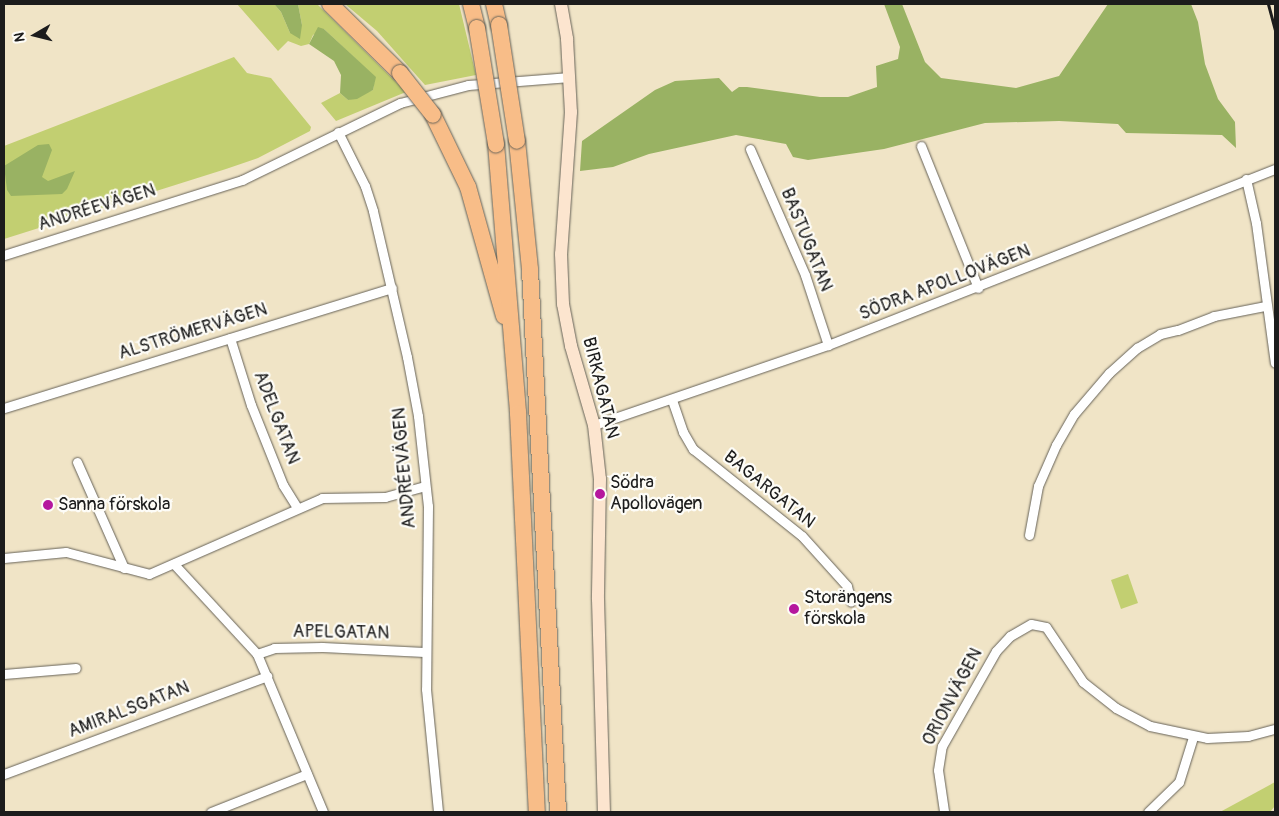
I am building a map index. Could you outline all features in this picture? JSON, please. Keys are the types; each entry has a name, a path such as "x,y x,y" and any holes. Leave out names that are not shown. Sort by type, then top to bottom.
{"highway":[{"path":"330,4 400,72 432,115 465,179 482,230 503,314 518,412"},
{"path":"471,4 477,28 496,144 518,412 537,812"},
{"path":"494,4 517,141 530,270 558,812"}],"street":[{"name":"BIRKAGATAN","path":"561,4 570,77 561,254 563,304 572,346 594,425 600,486 598,599 604,812"},
{"name":"ANDRÉEVÄGEN","path":"4,255 242,180 400,103 438,91 468,85 570,77"},
{"name":"ANDRÉEVÄGEN","path":"338,132 365,186 392,288 418,416 428,506 425,652 438,812"},
{"path":"921,146 978,288"},
{"name":"BASTUGATAN","path":"750,149 804,275 828,345"},
{"name":"SÖDRA APOLLOVÄGEN","path":"594,425 672,400 828,345 978,288 1246,179 1275,169"},
{"path":"1246,179 1256,223 1265,306 1275,363"},
{"name":"ALSTRÖMERVÄGEN","path":"4,408 392,288"},
{"path":"1028,535 1036,492 1056,445 1074,414 1109,373 1137,348 1160,334 1178,330 1214,316 1265,306"},
{"name":"ADELGATAN","path":"230,338 251,405 283,485 297,508"},
{"name":"BAGARGATAN","path":"672,400 683,432 693,449 802,536 848,586 851,602"},
{"path":"77,462 124,568"},
{"path":"4,558 66,552 149,574 322,498 385,497 425,486"},
{"path":"174,564 257,654 323,812"},
{"name":"ORIONVÄGEN","path":"944,811 938,770 942,746 996,651 1020,629 1039,624 1046,628 1083,682 1116,708 1150,726 1193,737"},
{"name":"APELGATAN","path":"257,654 274,648 322,647 425,652"},
{"path":"4,674 76,668"},
{"name":"AMIRALSGATAN","path":"4,774 266,676"},
{"path":"1148,812 1179,782 1193,737 1228,738 1275,729"},
{"path":"211,812 307,774"}],"green space":[{"path":"237,4 274,4 281,12 290,33 302,25 298,4 317,4 406,92 336,121 321,103 340,93 348,100 373,90 375,77 324,29 313,35 309,44 301,46 288,41 278,51"},
{"path":"274,4 298,4 302,25 300,39 290,33 281,12"},
{"path":"345,4 459,4 476,75 425,85 377,31"},
{"path":"884,4 902,4 925,62 941,78 1016,88 1059,76 1108,4 1191,4 1198,22 1205,64 1218,99 1235,122 1236,148 1222,135 1126,133 1118,124 1059,121 985,123 884,149 808,160 793,157 786,144 736,135 649,154 613,167 580,171 582,141 655,90 675,81 719,78 732,92 739,87 747,87 820,97 848,97 877,87 876,66 898,59 900,47"},
{"path":"318,27 324,29 376,77 373,90 357,99 348,100 340,93 341,75 334,61 309,44"},
{"path":"234,57 247,73 271,78 311,127 310,131 258,158 4,239 4,146"},
{"path":"49,144 52,150 42,177 48,181 75,171 67,189 62,194 11,196 7,190 4,166 38,145"},
{"path":"1128,574 1138,603 1121,609 1111,580"},
{"path":"1275,782 1275,806 1270,812 1220,812"}],"railway":[{"path":"1268,4 1275,31"}],"place":[{"name":"Södra Apollovägen","path":"600,494"},
{"name":"Sanna förskola","path":"48,505"},
{"name":"Storängens förskola","path":"794,609"}]}
